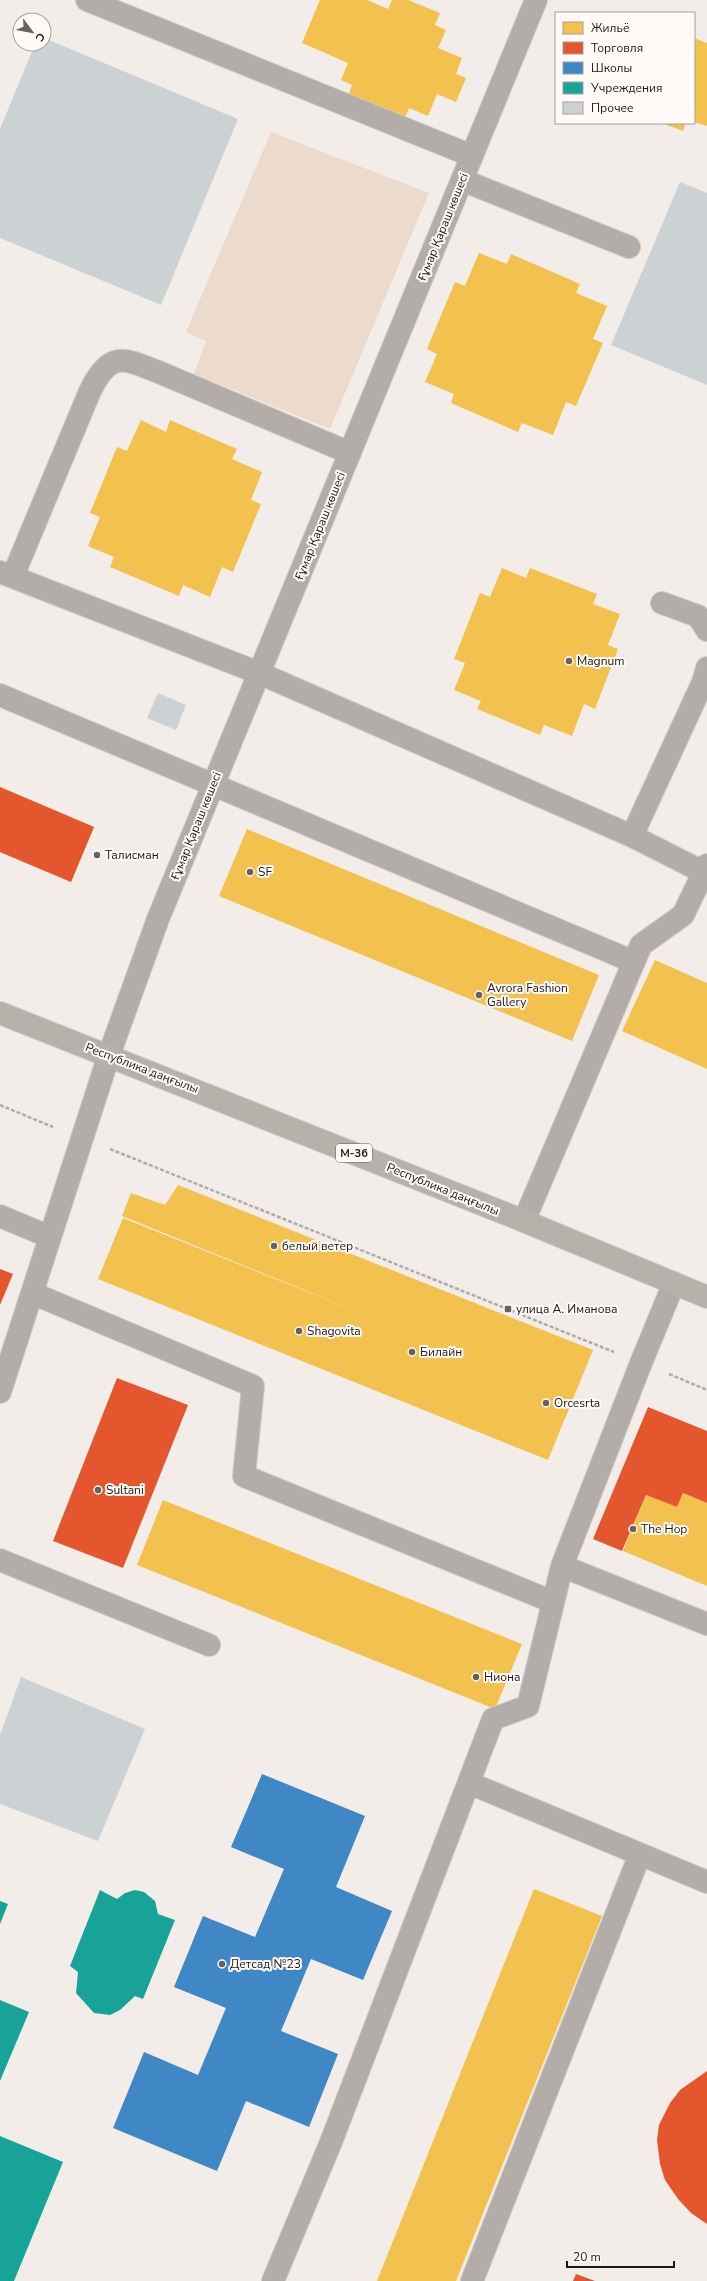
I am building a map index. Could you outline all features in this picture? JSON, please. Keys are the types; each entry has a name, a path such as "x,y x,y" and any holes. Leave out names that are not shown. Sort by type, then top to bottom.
{"main road":[{"name":"Республика даңғылы","path":"0,1013 109,1054 524,1221 707,1297"}],"street":[{"path":"87,0 472,156"},
{"name":"Ғұмар Қараш көшесі","path":"0,1392 109,1054 158,919 536,0"},
{"path":"462,180 629,247"},
{"path":"350,453 161,373 130,361 116,360 100,373 90,391 6,574 259,673 632,836 706,870 683,915 641,945 524,1221"},
{"path":"662,603 698,616 707,630"},
{"path":"632,836 696,697 707,668"},
{"path":"0,695 634,962"},
{"path":"0,1216 50,1237"},
{"path":"273,2281 331,2142 493,1719 528,1706 562,1566 640,1363 674,1283"},
{"path":"32,1293 253,1386 244,1476 553,1602"},
{"path":"0,1560 209,1644"},
{"path":"562,1566 707,1624"},
{"path":"469,1783 707,1882"},
{"path":"472,2281 640,1854"}],"path":[{"path":"0,1105 707,1390"}],"shaded area":[{"path":"271,132 429,193 330,429 194,374 206,341 186,332"}],"building: Жильё":[{"path":"320,0 367,0 388,9 392,0 408,0 440,13 435,25 446,30 438,48 462,58 456,74 466,78 456,102 437,94 428,116 409,108 404,120 348,96 352,85 341,80 348,63 302,43"},
{"path":"695,38 707,43 707,126 695,122"},
{"path":"665,124 686,124 683,131"},
{"path":"479,253 507,264 511,254 580,284 576,293 607,306 593,339 603,343 576,406 566,402 553,435 522,423 518,432 451,403 454,394 425,382 437,354 427,349 455,282 465,286"},
{"path":"141,420 166,432 170,420 237,449 232,459 262,472 251,500 261,504 233,572 222,567 210,597 183,585 179,596 110,567 114,557 88,546 100,517 90,513 117,447 127,451"},
{"path":"502,568 526,578 530,568 597,594 593,604 620,614 608,645 618,649 595,709 584,704 572,736 544,725 540,735 477,709 481,701 454,690 465,663 454,659 480,593 490,597"},
{"path":"0,787 94,827 71,882 0,852"},
{"path":"247,829 599,975 572,1041 219,896"},
{"path":"655,960 707,983 707,1069 622,1031"},
{"path":"178,1185 593,1350 548,1460 98,1279 123,1218 373,1318 122,1216 131,1193 165,1205"},
{"path":"683,1493 707,1503 707,1586 623,1551 646,1495 677,1507"},
{"path":"163,1500 522,1644 495,1709 137,1565"},
{"path":"534,1889 602,1916 456,2281 377,2281"}],"building: Торговля":[{"path":"0,787 94,827 71,882 0,852"},
{"path":"0,1269 13,1274 0,1305"},
{"path":"117,1378 188,1405 123,1568 53,1541"},
{"path":"648,1407 707,1431 707,1503 683,1493 677,1507 646,1495 622,1551 593,1539"},
{"path":"707,2071 707,2224 691,2213 678,2199 665,2180 660,2164 657,2140 659,2125 670,2103 680,2090"},
{"path":"576,2274 595,2281 573,2281"}],"building: Школы":[{"path":"262,1774 365,1816 336,1887 392,1911 363,1980 311,1959 281,2031 338,2054 309,2127 246,2101 217,2171 113,2128 144,2052 198,2075 226,2008 174,1987 203,1916 255,1937 284,1869 231,1847"}],"building: Учреждения":[{"path":"100,1890 117,1899 125,1893 135,1890 144,1892 155,1901 158,1914 175,1920 143,1999 135,1996 120,2010 110,2015 94,2013 76,1993 78,1972 70,1966"},
{"path":"0,1901 8,1904 0,1924"},
{"path":"0,2000 29,2012 0,2081"},
{"path":"0,2136 63,2162 14,2281 0,2281"}],"building: Прочее":[{"path":"52,41 238,119 161,305 0,238 0,129 32,52 52,52"},
{"path":"680,182 707,193 707,385 611,345"},
{"path":"158,693 186,705 176,730 147,718"},
{"path":"21,1677 145,1729 98,1841 0,1804 0,1735"}],"place":[{"name":"Magnum","path":"569,661"},
{"name":"Талисман","path":"97,855"},
{"name":"SF","path":"250,872"},
{"name":"Avrora Fashion Gallery","path":"479,995"},
{"name":"белый ветер","path":"274,1246"},
{"name":"улица А. Иманова","path":"508,1309"},
{"name":"Shagovita","path":"299,1331"},
{"name":"Билайн","path":"412,1352"},
{"name":"Orcesrta","path":"546,1403"},
{"name":"Sultani","path":"98,1490"},
{"name":"The Hop","path":"633,1529"},
{"name":"Ниона","path":"476,1677"},
{"name":"Детсад №23","path":"222,1964"}]}
